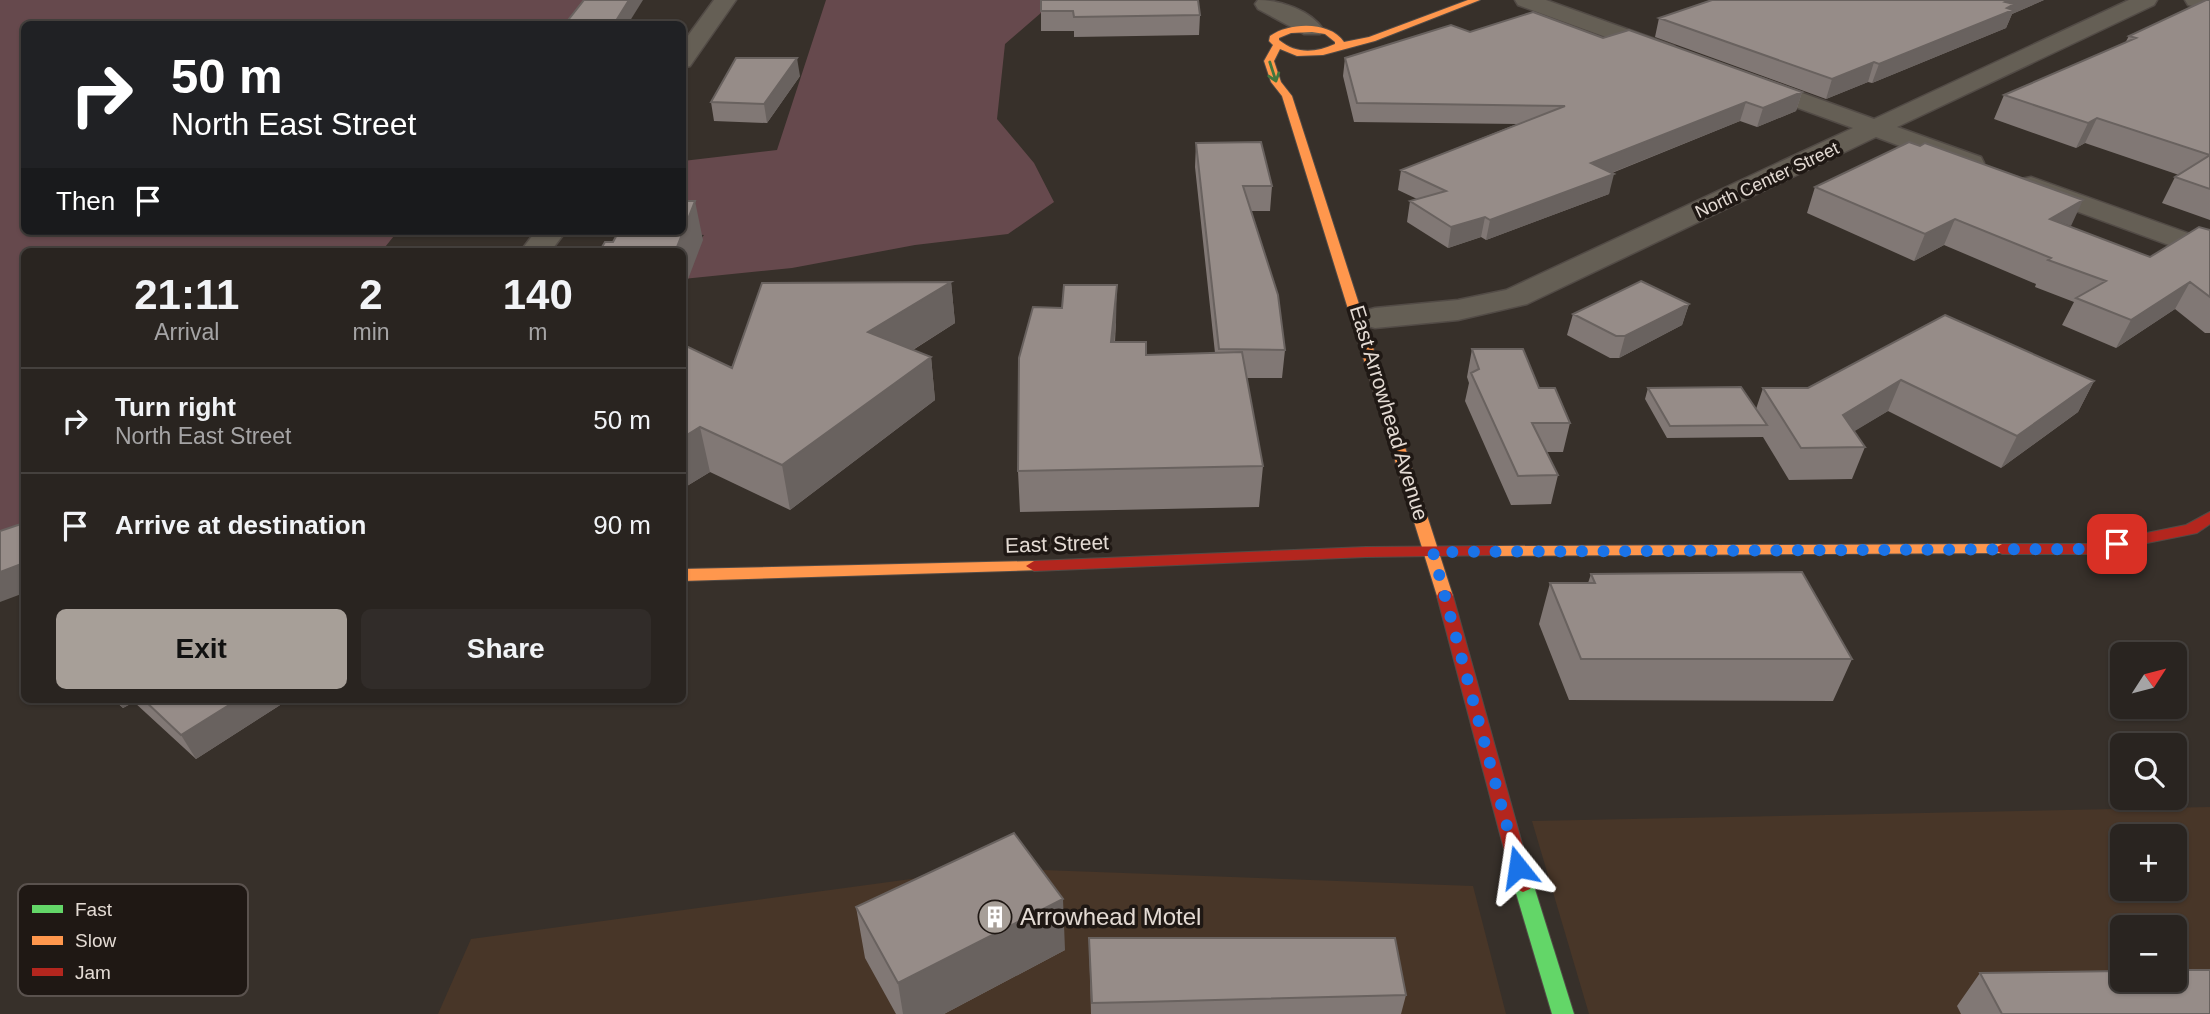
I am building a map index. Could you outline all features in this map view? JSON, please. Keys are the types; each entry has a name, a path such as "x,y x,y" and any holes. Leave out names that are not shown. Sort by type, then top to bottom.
{"street":[{"path":"686,55 725,0"},
{"path":"1295,84 1309,62 1323,52 1372,39 1406,24 1476,0"},
{"path":"1526,0 1694,61"},
{"name":"North Center Street","path":"1375,318 1458,310 1516,297 2146,0"},
{"path":"2196,0 2210,4"},
{"path":"1323,52 1297,52 1280,39 1262,11 1266,2 1320,31 1336,36 1340,41 1339,46"},
{"path":"1280,39 1320,31 1406,24"},
{"name":"East Arrowhead Avenue","path":"1280,39 1269,61 1276,82 1295,84 1433,552 1525,890 1563,1014"},
{"path":"1733,76 2210,251"},
{"name":"East Street","path":"686,575 1079,565 1366,552 2092,549 2191,529 2210,517"}],"shaded area":[{"path":"0,0 584,0 567,21 21,21 21,235 395,235 384,248 21,248 21,528 0,549"},
{"path":"826,0 1050,0 1042,12 1005,44 997,119 1034,163 1054,202 1008,234 915,245 792,268 686,279 686,258 704,235 686,234 686,161 777,150"},
{"path":"2187,807 2210,807 2210,1014 1589,1014 1532,821 2110,809 2187,810"},
{"path":"992,868 1473,886 1506,1014 438,1014 471,939"}],"building":[{"path":"584,0 629,0 616,21 567,21"},
{"path":"1041,0 1198,0 1200,15 1074,17 1073,11 1041,11"},
{"path":"1712,0 2009,0 2005,2 2014,4 2007,8 2013,10 1879,64 1874,62 1832,79 1659,18"},
{"path":"2210,0 2210,155 2097,118 2088,123 2004,95 2136,38 2129,36"},
{"path":"1533,12 1603,38 1629,30 1802,92 1763,108 1746,102 1591,163 1614,174 1490,220 1485,217 1451,227 1410,201 1446,191 1401,170 1565,106 1357,103 1345,58 1451,25 1470,32"},
{"path":"736,58 797,58 764,104 711,102"},
{"path":"1261,142 1272,186 1243,186 1278,295 1285,350 1219,349 1196,143"},
{"path":"1909,142 1920,146 1925,143 2083,200 2050,219 2150,257 2199,227 2210,230 2210,297 2190,282 2131,320 2076,298 2106,281 2048,260 2051,258 1955,219 1925,234 1815,187"},
{"path":"2210,155 2210,189 2175,177"},
{"path":"686,201 695,201 686,224"},
{"path":"617,235 682,235 677,248 601,248 605,242 613,242"},
{"path":"1641,281 1689,304 1625,336 1616,336 1573,314"},
{"path":"951,282 868,332 931,357 782,465 700,427 686,436 686,346 732,368 762,283"},
{"path":"1064,285 1117,285 1111,342 1146,342 1146,355 1242,352 1263,466 1018,471 1019,358 1033,307 1062,308"},
{"path":"1945,315 2094,381 2017,436 1901,380 1843,415 1865,447 1801,448 1763,388 1808,388"},
{"path":"1472,349 1523,349 1539,388 1555,388 1570,423 1532,423 1558,475 1518,476 1471,373 1479,369"},
{"path":"1741,387 1767,425 1670,426 1648,388"},
{"path":"21,524 21,564 0,572 0,531"},
{"path":"1802,572 1852,659 1581,659 1550,583 1595,583 1591,574"},
{"path":"147,703 232,703 181,735"},
{"path":"1014,833 1063,899 898,983 856,907"},
{"path":"1089,938 1395,938 1406,995 1092,1003"},
{"path":"2187,970 2210,970 2210,1014 2002,1014 1980,973 2110,971 2110,992 2187,992"}],"traffic: fast":[{"path":"1523,883 1563,1014"}],"traffic: slow":[{"path":"1339,46 1372,39 1476,0"},
{"path":"1312,29 1328,32 1340,41 1339,46 1323,52 1305,54 1281,47 1274,41 1275,36 1290,30 1312,29"},
{"path":"1277,45 1269,61 1276,82 1287,96 1445,596"},
{"path":"1493,551 2002,549"},
{"path":"686,575 1034,566"}],"traffic: jam":[{"path":"2002,549 2092,549 2191,529 2210,517"},
{"path":"1034,566 1366,552 1493,551"},
{"path":"1445,596 1523,883"}],"place":[{"name":"Arrowhead Motel","path":"995,917"}],"route":[{"path":"1518,867 1433,552 2092,549 2117,544"}]}
